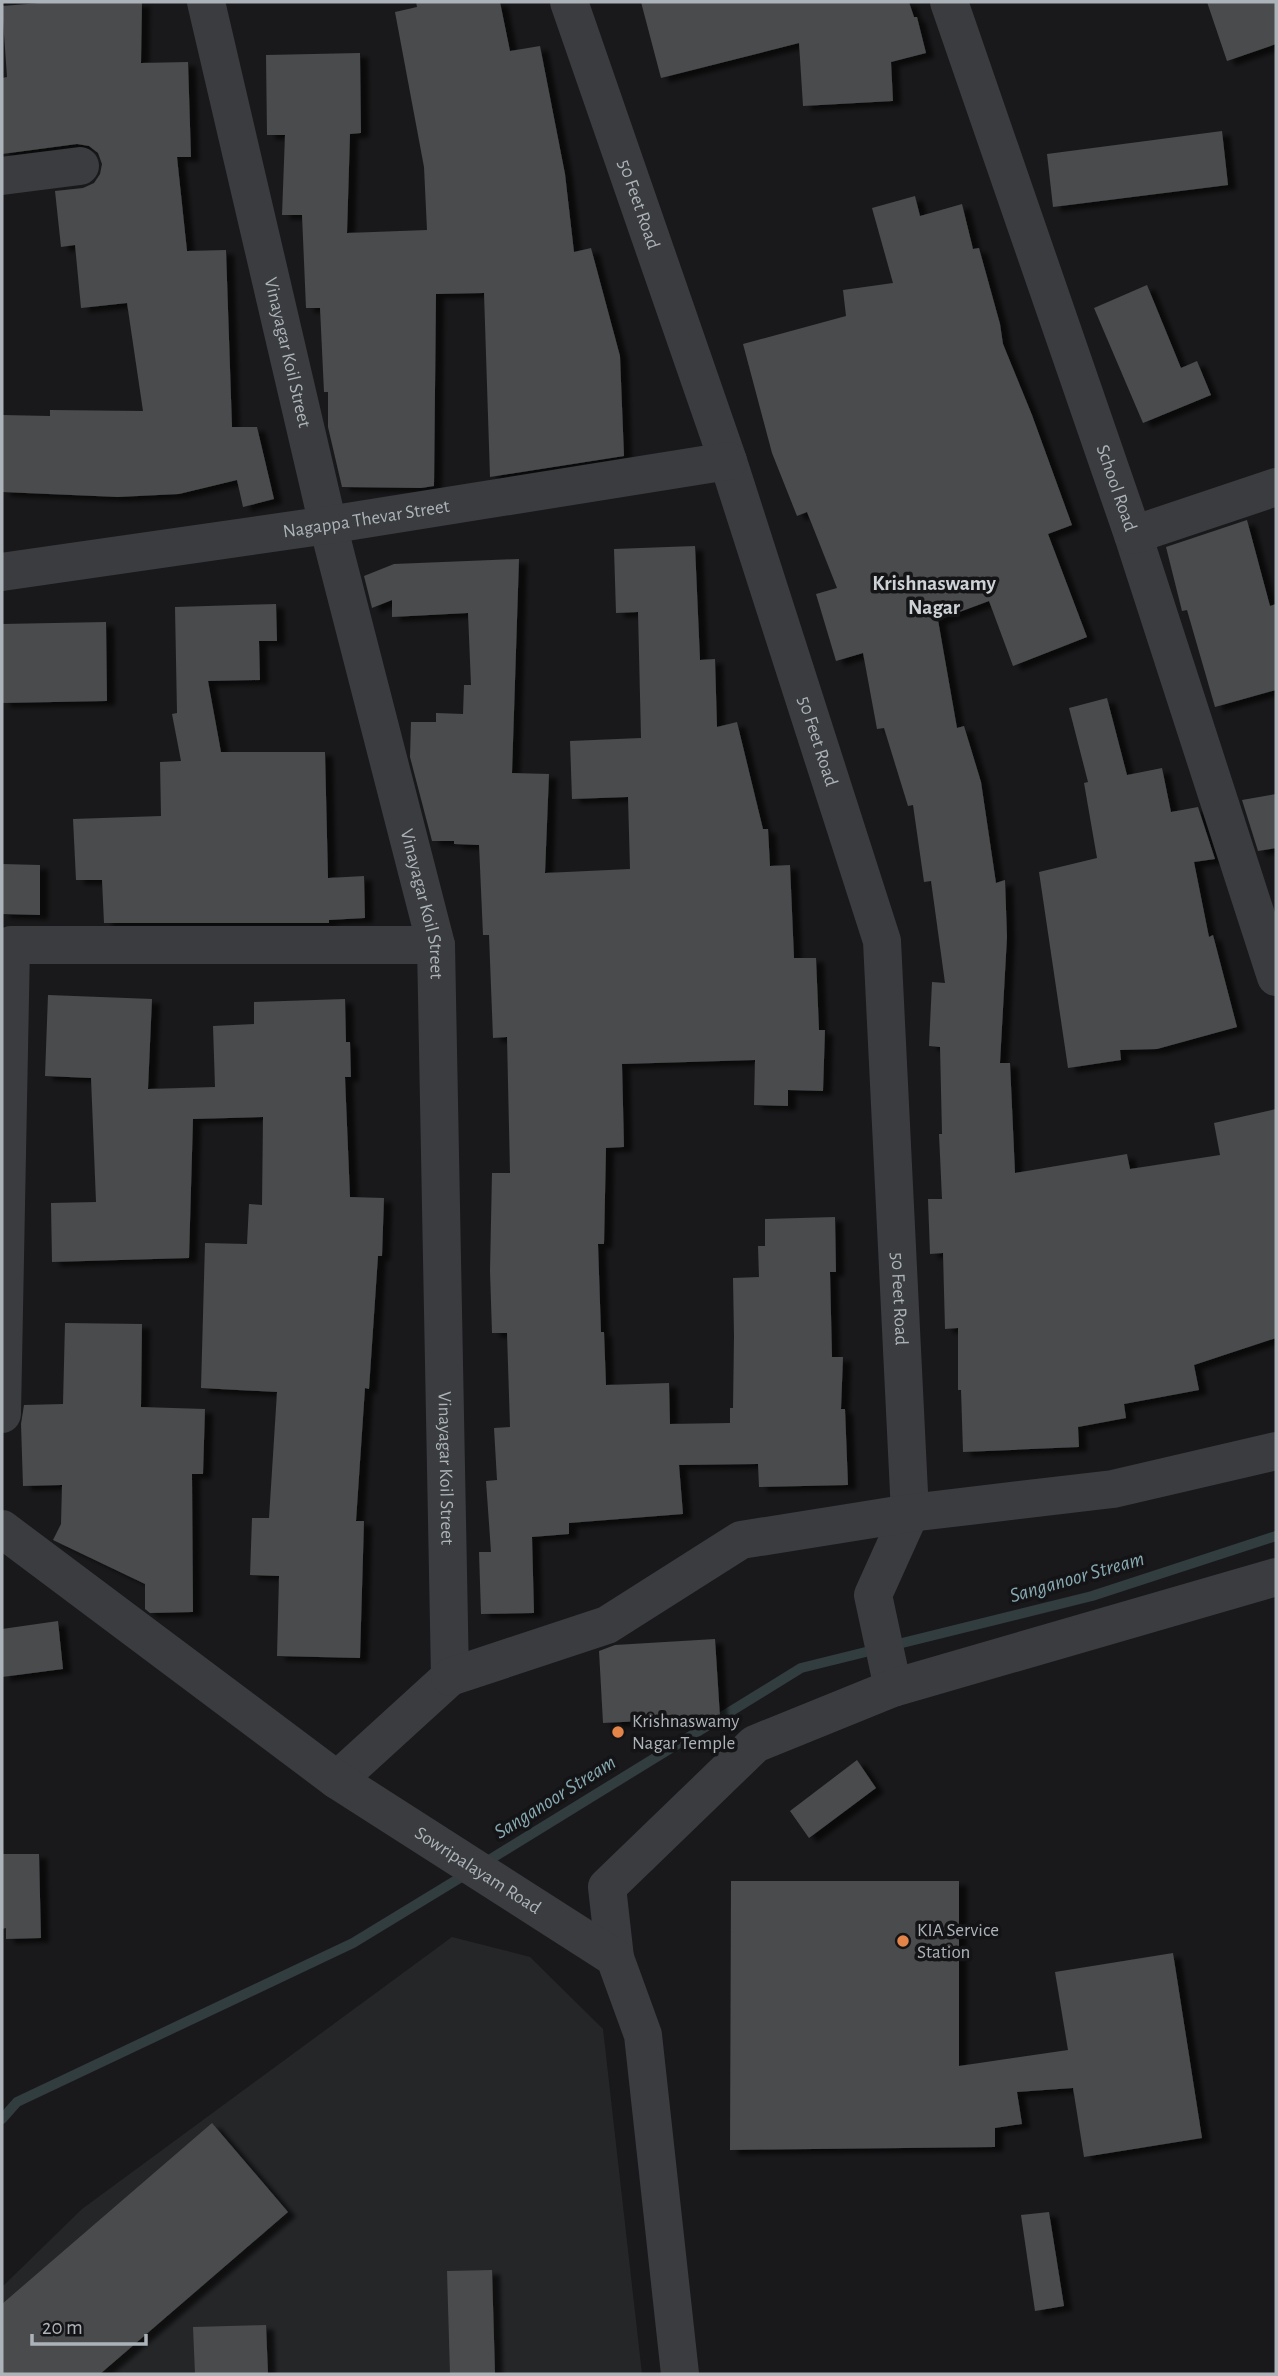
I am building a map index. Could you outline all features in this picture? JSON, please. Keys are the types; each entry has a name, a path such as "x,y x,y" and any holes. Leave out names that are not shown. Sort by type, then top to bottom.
{"street":[{"name":"Vinayagar Koil Street","path":"206,2 328,524 436,945 450,1677"},
{"name":"50 Feet Road","path":"569,2 728,461 881,941 910,1513"},
{"name":"School Road","path":"949,2 1133,535 1276,977"},
{"path":"2,176 80,166"},
{"name":"Nagappa Thevar Street","path":"2,572 728,461"},
{"path":"1133,535 1276,487"},
{"path":"2,1414 11,945 436,945"},
{"path":"337,1780 450,1677 607,1625 741,1540 910,1513 1113,1489 1276,1451"},
{"path":"893,1688 873,1595 910,1513"},
{"name":"Sowripalayam Road","path":"2,1529 337,1780 615,1958"},
{"path":"680,2374 643,2035 615,1958 607,1886 755,1744 893,1688 1276,1577"}],"shaded area":[{"path":"452,1937 530,1957 603,2029 642,2374 2,2374 2,2287 82,2209"}],"building":[{"path":"52,2 142,2 141,63 188,62 191,157 177,157 187,251 226,250 232,427 257,427 274,499 243,507 237,480 179,494 118,497 2,492 2,415 50,416 50,410 143,411 127,303 81,308 75,245 61,247 55,191 83,188 94,183 102,164 98,153 89,146 77,144 2,154 2,78 7,77 2,6"},
{"path":"416,2 500,2 510,51 540,46 565,174 574,252 591,248 620,356 624,456 490,477 484,293 436,294 434,486 342,487 328,427 328,392 324,392 320,308 306,308 302,215 282,215 285,135 267,135 266,55 360,53 361,133 350,134 347,233 427,230 424,167 395,12 417,7"},
{"path":"641,2 909,2 914,17 917,17 926,53 891,62 893,101 803,106 799,43 661,78"},
{"path":"1207,2 1276,2 1276,44 1227,61"},
{"path":"1222,131 1228,185 1053,207 1047,154"},
{"path":"915,196 920,216 962,204 973,249 979,248 1003,344 1072,525 1048,534 1087,637 1013,666 989,601 938,620 957,728 964,726 981,782 996,883 1005,880 1007,937 1000,1063 1010,1063 1015,1173 1127,1154 1130,1169 1220,1155 1214,1123 1276,1109 1276,1338 1194,1365 1199,1390 1124,1404 1126,1418 1078,1427 1079,1447 963,1452 961,1390 958,1390 958,1328 945,1329 943,1253 930,1254 928,1199 942,1199 939,1134 942,1134 940,1047 929,1046 932,982 945,983 931,881 924,882 913,805 908,806 884,728 877,729 863,653 836,661 816,594 837,588 807,512 797,516 772,453 743,344 846,316 843,290 893,283 872,208"},
{"path":"1147,285 1181,368 1197,361 1211,395 1143,423 1094,308"},
{"path":"1247,520 1270,606 1276,604 1276,690 1215,707 1187,610 1182,611 1166,547"},
{"path":"695,546 700,660 715,659 717,727 737,722 763,829 768,829 770,866 790,865 794,958 816,958 819,1030 825,1030 823,1091 788,1090 788,1106 754,1105 755,1060 622,1064 624,1147 606,1148 604,1244 598,1244 606,1385 669,1383 670,1424 730,1423 730,1408 733,1408 733,1278 759,1277 758,1246 765,1246 765,1219 835,1217 836,1272 830,1272 832,1357 843,1357 841,1409 845,1409 848,1485 759,1487 758,1464 679,1465 683,1514 569,1523 569,1534 532,1537 534,1613 481,1614 479,1552 491,1552 486,1481 497,1480 494,1428 510,1427 507,1333 492,1333 490,1271 492,1173 510,1173 507,1037 493,1038 489,935 483,935 479,845 432,841 410,757 411,722 436,722 436,713 463,714 464,685 471,685 468,613 392,617 392,600 372,608 364,576 394,564 519,559 512,773 549,774 545,873 630,869 628,797 572,799 570,741 641,738 638,612 616,613 614,549"},
{"path":"276,604 277,641 259,641 260,680 208,681 221,752 325,752 328,878 364,876 365,918 329,920 329,923 104,923 102,880 76,880 73,819 161,816 160,762 181,761 172,714 177,713 175,607"},
{"path":"106,622 107,701 2,703 2,624"},
{"path":"1107,698 1127,775 1162,768 1171,812 1198,807 1215,859 1194,862 1209,937 1213,935 1237,1027 1157,1049 1120,1050 1121,1060 1068,1068 1039,872 1097,858 1084,783 1088,782 1069,708"},
{"path":"1276,794 1276,848 1258,851 1242,800"},
{"path":"2,864 40,865 40,915 2,914"},
{"path":"48,995 152,999 148,1089 215,1087 213,1026 254,1024 254,1002 345,999 346,1042 350,1042 351,1077 345,1077 350,1197 384,1198 382,1256 378,1256 369,1389 365,1388 356,1521 364,1521 360,1658 277,1656 279,1576 250,1575 252,1518 269,1518 277,1392 201,1388 205,1243 247,1244 249,1204 262,1205 263,1117 193,1119 189,1258 52,1262 51,1203 96,1202 91,1078 45,1076"},
{"path":"65,1323 142,1324 141,1407 205,1409 203,1474 192,1474 193,1612 150,1613 145,1609 145,1584 53,1540 61,1524 62,1485 23,1486 21,1424 24,1405 63,1404"},
{"path":"58,1621 63,1669 2,1677 2,1629"},
{"path":"715,1639 720,1717 603,1723 599,1651 615,1645"},
{"path":"857,1760 876,1788 809,1838 790,1811"},
{"path":"2,1854 39,1854 41,1938 6,1939 6,1928 2,1929"},
{"path":"731,1881 959,1881 959,2066 1068,2050 1055,1972 1173,1953 1202,2138 1084,2157 1073,2088 1017,2092 1022,2124 995,2128 995,2147 730,2150"},
{"path":"212,2123 288,2212 100,2374 2,2374 2,2304"},
{"path":"1049,2212 1064,2306 1035,2311 1021,2215"},
{"path":"492,2270 495,2374 450,2374 447,2271"},
{"path":"266,2325 268,2374 195,2374 193,2327"}],"waterway":[{"name":"Sanganoor Stream","path":"481,1865 801,1668 1092,1596 1276,1536"},
{"name":"Sanganoor Stream","path":"2,2119 17,2102 353,1943 468,1873"}],"place":[{"name":"Krishnaswamy Nagar Temple","path":"618,1732"},
{"name":"KIA Service Station","path":"903,1941"}],"district":[{"name":"Krishnaswamy Nagar","path":"934,595"}]}
